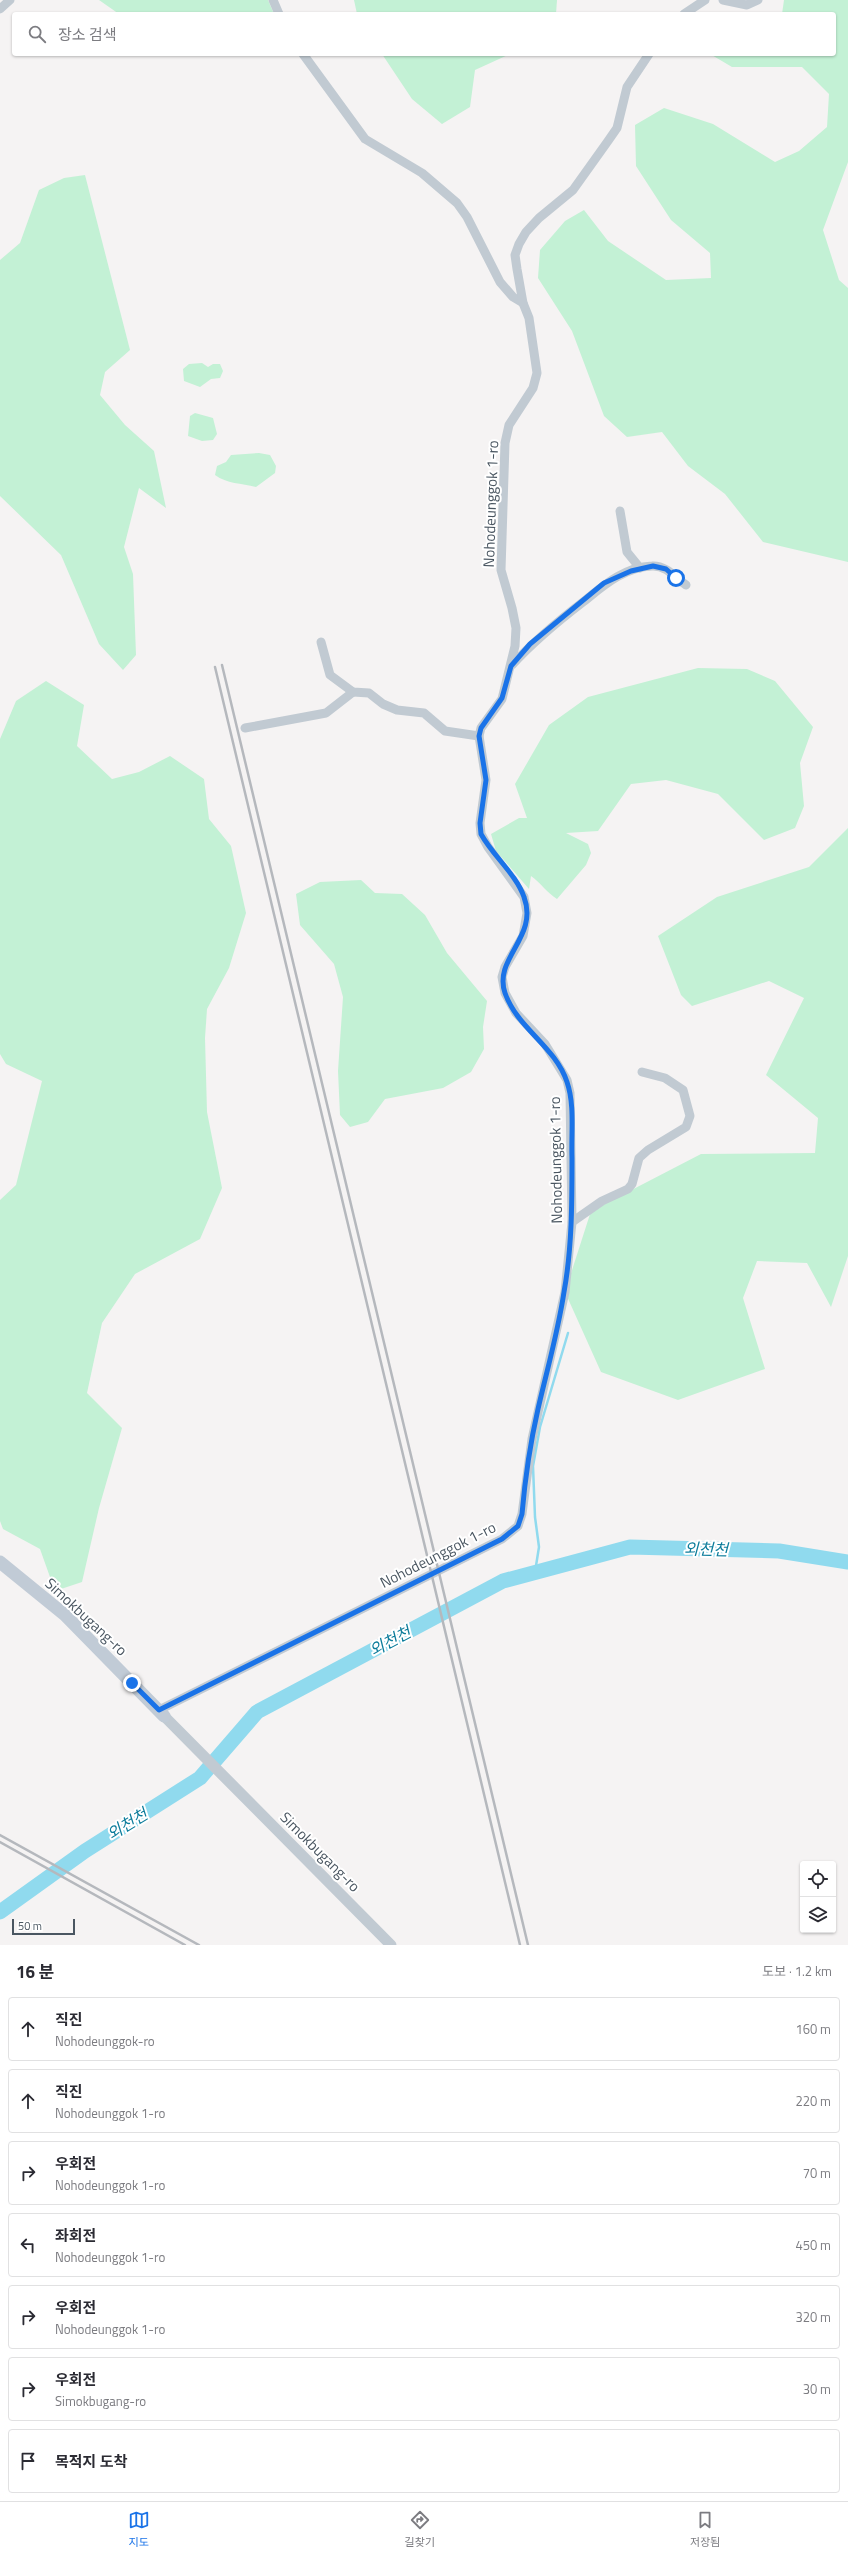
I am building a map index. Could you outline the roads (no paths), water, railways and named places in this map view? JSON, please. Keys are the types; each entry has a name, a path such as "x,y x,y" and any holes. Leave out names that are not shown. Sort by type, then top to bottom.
{"main road":[{"name":"Simokbugang-ro","path":"0,1562 65,1615 162,1713"}],"street":[{"path":"0,9 10,0"},
{"path":"273,0 278,12"},
{"path":"687,12 705,0"},
{"path":"724,0 748,5 758,0"},
{"path":"304,56 365,139 422,174 457,203 467,217 500,282 513,297 523,303"},
{"name":"Nohodeunggok 1-ro","path":"162,1713 502,1539 518,1526 522,1514 537,1411 565,1292 572,1222 571,1110 567,1080 545,1044 516,1013 505,993 502,977 505,967 522,936 527,913 524,897 481,834 480,823 486,774 479,736 481,728 502,698 511,666 516,628 501,570 505,443 510,425 530,394 537,373 529,318 523,303 515,255 526,232 539,218 573,190 617,128 627,87 648,56"},
{"path":"620,511 627,552 640,568"},
{"path":"511,666 530,644 604,583 640,568 653,566 666,569 686,585"},
{"path":"321,642 330,675 353,692 369,693 383,704 397,710 424,713 445,731 479,736"},
{"path":"244,728 326,713 353,692"},
{"path":"572,1222 602,1201 628,1189 632,1184 639,1158 648,1150 686,1127 690,1116 683,1090 665,1078 642,1072"},
{"name":"Simokbugang-ro","path":"162,1713 391,1945"}],"waterway":[{"path":"535,1572 539,1547 535,1517 533,1466 540,1427 568,1333"},
{"name":"외천천","path":"0,1912 85,1851 200,1778 257,1712 503,1581 630,1547 779,1551 848,1562"}],"railway":[{"path":"222,665 528,1945"},
{"path":"215,667 520,1945"},
{"path":"0,1835 199,1945"},
{"path":"0,1842 185,1945"}]}
